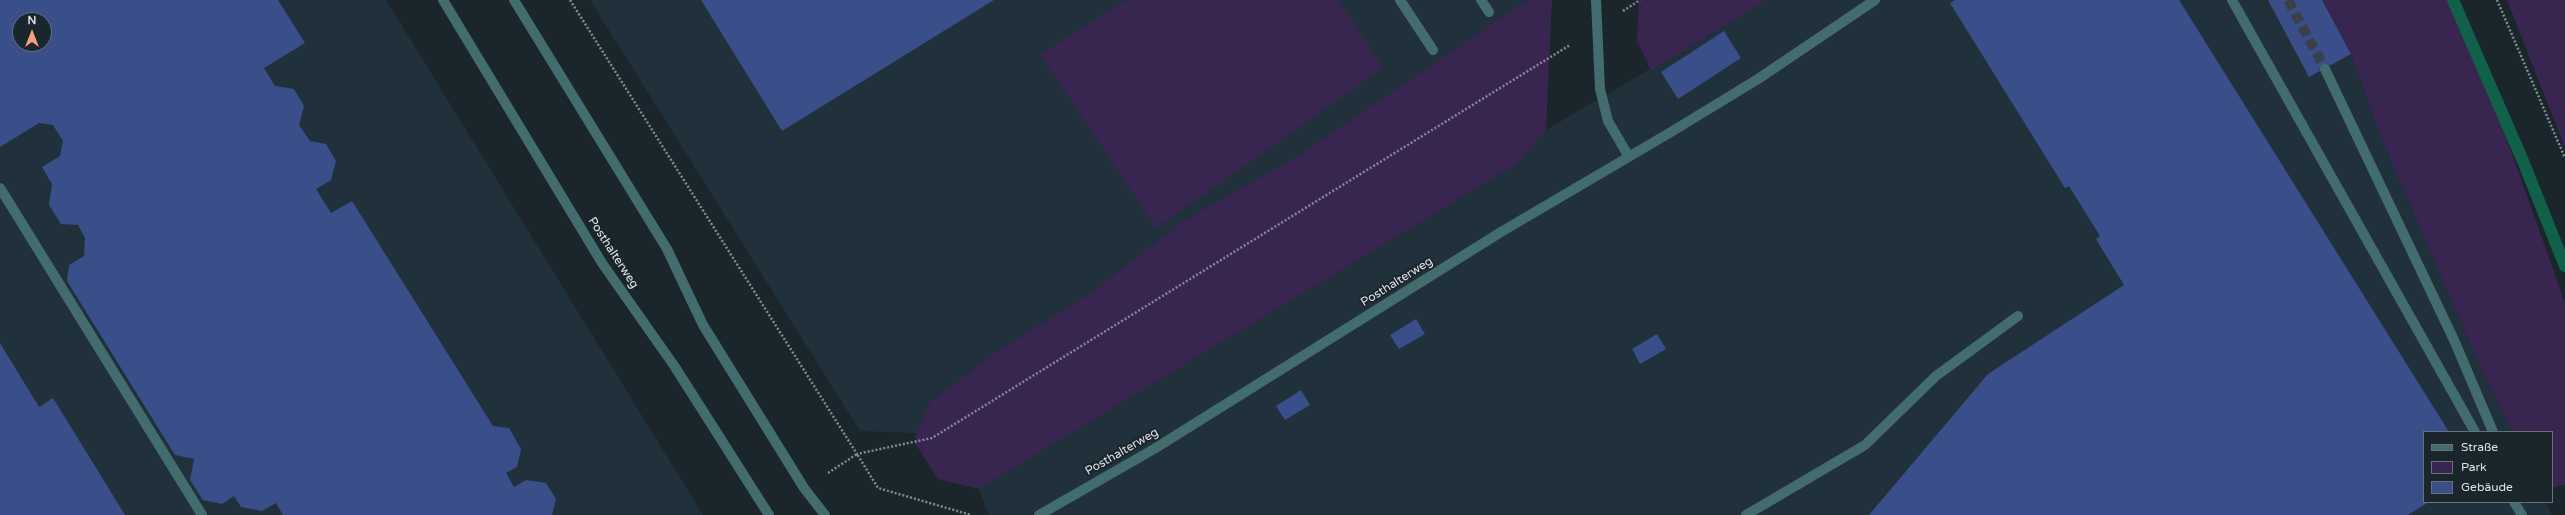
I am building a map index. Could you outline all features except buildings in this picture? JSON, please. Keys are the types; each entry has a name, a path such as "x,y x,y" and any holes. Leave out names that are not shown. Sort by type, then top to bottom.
{"lane":[{"name":"Posthalterweg","path":"443,0 602,263 679,373 769,515"},
{"path":"514,0 666,250 703,325 804,488 825,515"},
{"path":"1400,0 1433,50"},
{"path":"1481,0 1489,12"},
{"path":"1596,0 1600,89 1608,121 1629,157"},
{"name":"Posthalterweg","path":"1040,515 1154,449 1507,229 1758,79 1875,0"},
{"path":"2232,0 2474,431"},
{"path":"2325,69 2454,340 2492,431"},
{"path":"0,188 202,515"},
{"path":"1746,515 1865,444 1936,376 2018,316"},
{"path":"2515,503 2522,515"},
{"path":"2522,503 2528,515"}],"path":[{"path":"570,0 878,488 971,515"},
{"path":"804,488 857,454 932,438 1640,0"},
{"path":"2497,0 2565,158"}],"shaded area":[{"path":"0,0 386,0 703,515 0,515"},
{"path":"590,0 1527,0 1296,157 1183,221 1089,294 998,351 930,402 916,433 860,431"},
{"path":"1767,0 2322,0 2351,54 2381,138 2478,361 2512,431 2423,431 2423,503 2546,503 2552,515 989,515 979,489 1515,165 1546,130"}],"green space":[{"path":"1127,0 1339,0 1383,68 1156,228 1040,54"},
{"path":"1527,0 1552,0 1546,130 1515,165 979,489 938,479 915,443 916,433 930,402 998,351 1089,294 1183,221 1296,157"},
{"path":"1639,0 1767,0 1651,70 1637,41"},
{"path":"2322,0 2453,0 2475,50 2565,303 2565,485 2553,487 2553,431 2512,431 2478,361 2381,138 2351,54"},
{"path":"2507,0 2565,0 2565,148"}],"waterway":[{"path":"2453,0 2523,161 2565,266"}],"tunnel":[{"path":"2288,0 2325,69"}]}
